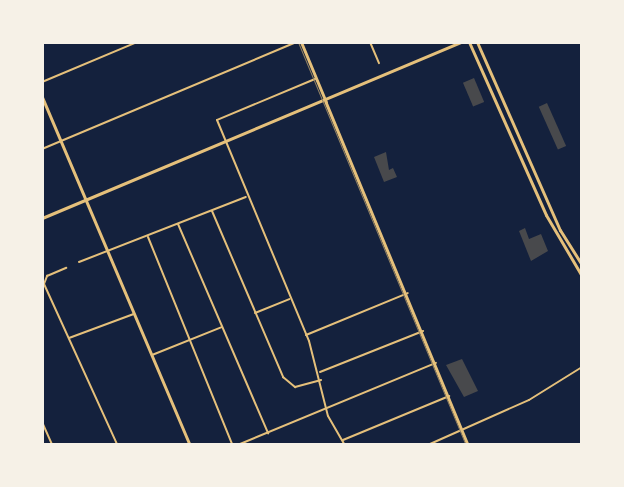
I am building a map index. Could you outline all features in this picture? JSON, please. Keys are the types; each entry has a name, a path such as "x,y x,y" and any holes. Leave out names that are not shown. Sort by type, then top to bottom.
{"main road":[{"path":"301,42 326,102"},
{"path":"42,218 326,102 461,42"},
{"path":"469,42 546,215 582,276"},
{"path":"478,42 560,230 582,265"}],"street":[{"path":"42,82 137,42"},
{"path":"42,149 296,42"},
{"path":"370,42 379,64"},
{"path":"316,78 217,120 246,197 306,335 320,372 327,409 344,444"},
{"path":"42,96 190,444"},
{"path":"326,102 408,293 468,444"},
{"path":"79,262 109,254 246,197"},
{"path":"212,211 287,383 295,387 321,380"},
{"path":"178,224 268,433"},
{"path":"148,237 188,340 232,444"},
{"path":"66,268 47,276 43,284 117,444"},
{"path":"306,335 408,293"},
{"path":"255,313 289,299"},
{"path":"69,338 134,314"},
{"path":"152,356 222,327"},
{"path":"320,372 423,331"},
{"path":"240,444 436,363"},
{"path":"430,444 463,431 529,400 582,367"},
{"path":"343,440 449,396"},
{"path":"42,422 52,444"}],"building":[{"path":"474,78 484,102 473,107 463,83"},
{"path":"547,103 566,146 558,150 539,107"},
{"path":"386,152 389,170 393,168 397,177 384,182 374,157"},
{"path":"525,228 529,239 541,234 548,251 531,261 519,231"},
{"path":"462,359 478,391 464,397 446,365"}],"tram line":[{"path":"298,42 465,444"}]}
